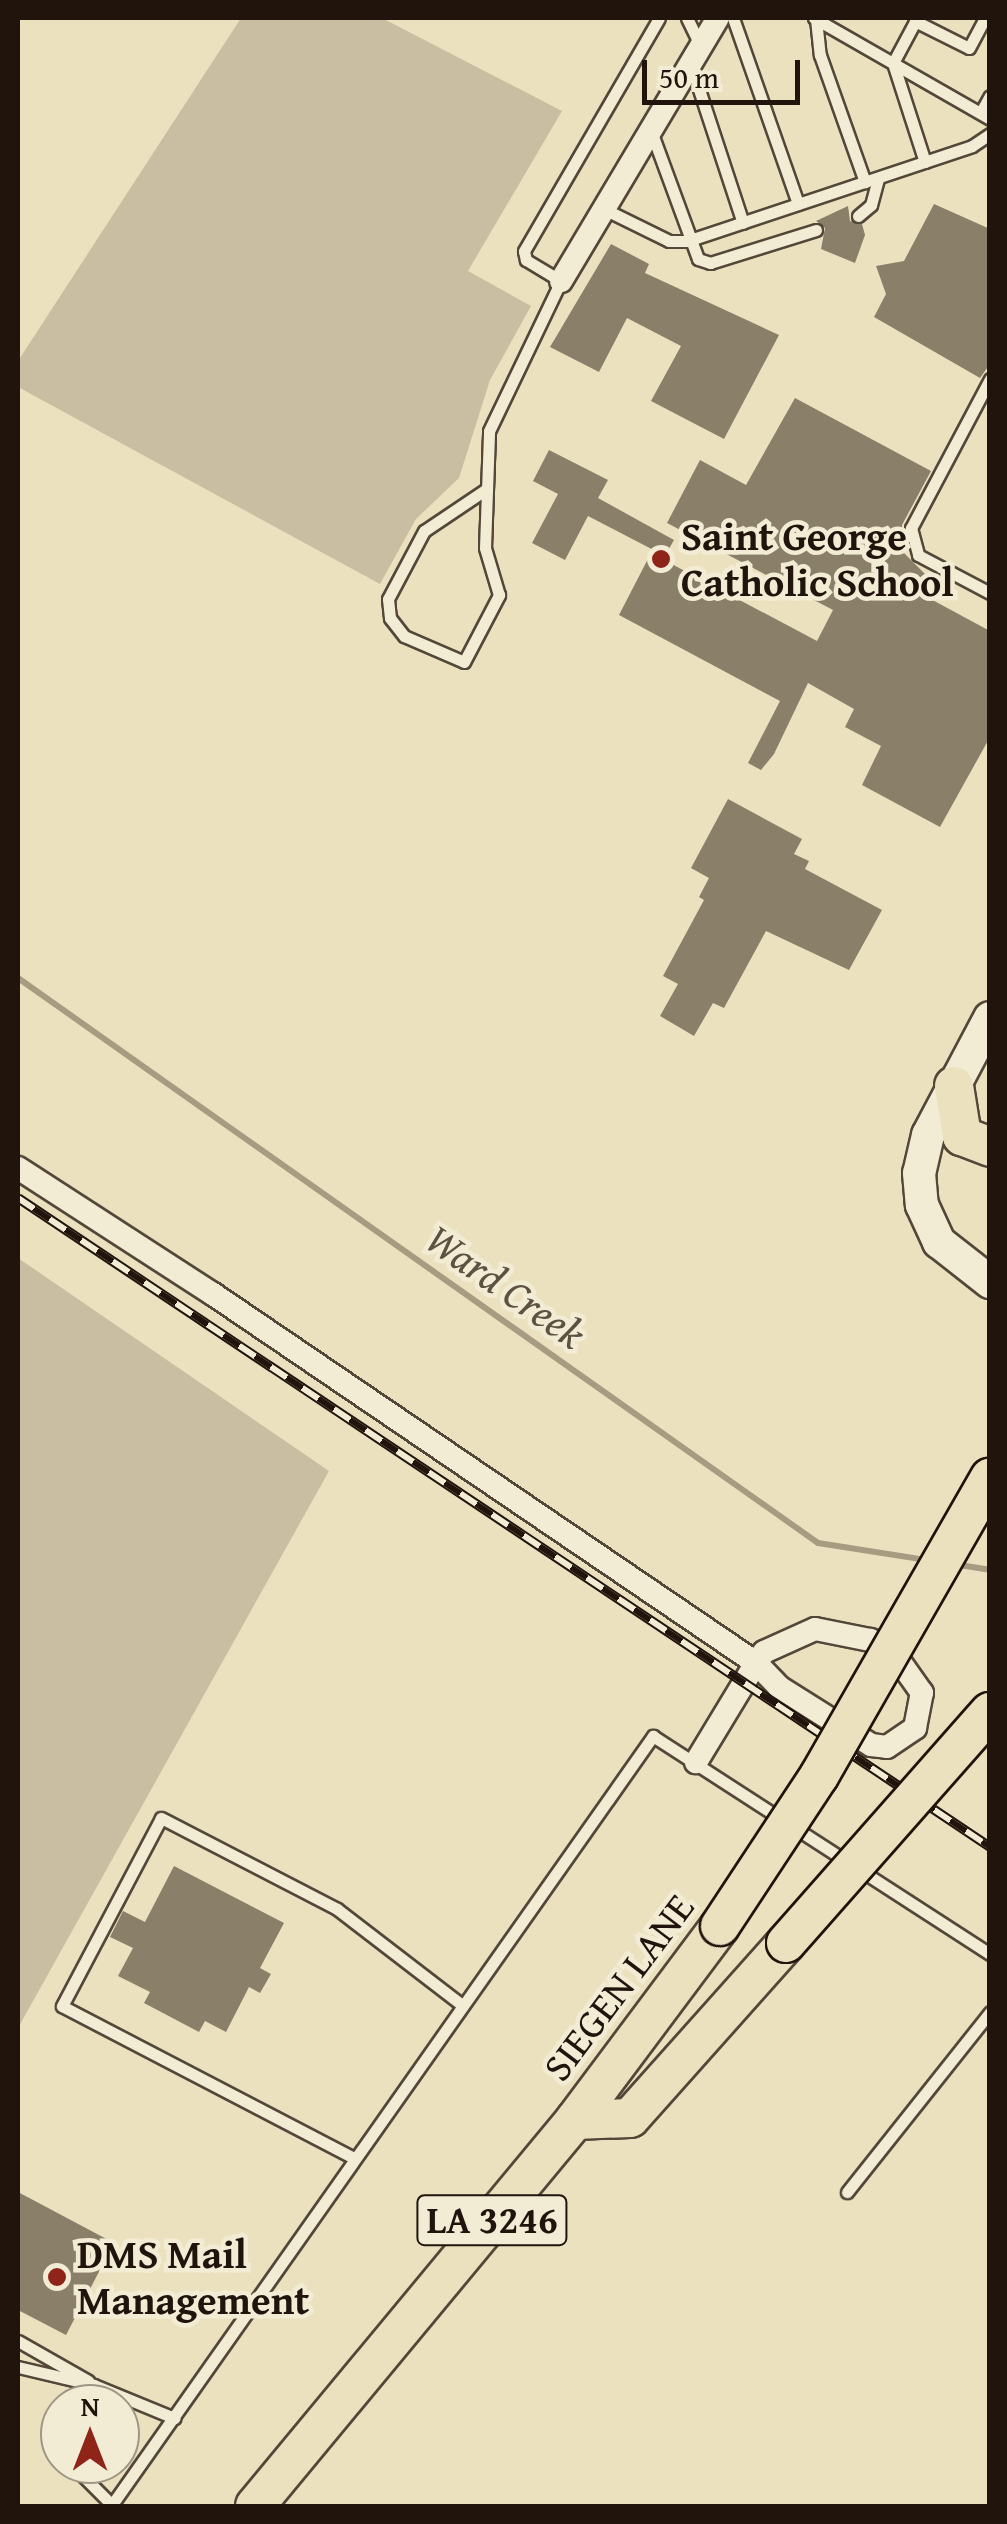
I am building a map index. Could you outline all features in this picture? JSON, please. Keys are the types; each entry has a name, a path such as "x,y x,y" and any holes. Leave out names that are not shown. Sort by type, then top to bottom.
{"main road":[{"path":"954,1086 962,1136 990,1147"},
{"name":"SIEGEN LANE","path":"255,2506 575,2120 720,1926 829,1759 990,1477"},
{"path":"575,2120 630,2118 990,1712"}],"street":[{"path":"561,281 718,18"},
{"path":"990,1018 928,1136 919,1173 922,1205 939,1242 990,1282"},
{"path":"18,1168 756,1663 779,1687 871,1745 900,1741 924,1709 916,1676 870,1640 815,1629 782,1640 756,1663 696,1762"}],"lane":[{"path":"485,490 424,531 388,600 390,618 404,636 464,662 499,595 485,548 485,490 485,455 498,406 561,281 524,252 659,18"},
{"path":"687,18 743,223"},
{"path":"733,18 798,204"},
{"path":"815,18 985,115 990,96"},
{"path":"815,18 820,55 872,180 871,205 858,216"},
{"path":"925,162 893,63 916,19 969,48 985,18"},
{"path":"651,130 687,241 698,259 710,263 816,230"},
{"path":"604,209 669,240 687,241 925,162 990,134"},
{"path":"990,380 911,528 918,555 990,593"},
{"path":"90,2484 111,2506 652,1736 990,1954"},
{"path":"354,2158 62,2006 161,1818 336,1909 462,2005"},
{"path":"847,2192 990,2012"},
{"path":"18,2341 92,2384"},
{"path":"18,2367 90,2384"},
{"path":"140,2404 174,2418"}],"shaded area":[{"path":"241,18 382,18 562,111 468,271 531,306 490,380 459,478 416,519 380,584 18,387 18,361"},
{"path":"18,1258 329,1471 18,2028"}],"building":[{"path":"934,204 990,229 990,364 980,378 874,317 886,294 876,266 904,261"},
{"path":"848,206 850,221 862,224 865,235 855,263 821,249 825,228 816,221"},
{"path":"611,244 649,264 645,273 779,335 724,439 651,401 681,346 627,318 599,372 550,347"},
{"path":"795,398 931,471 902,525 904,553 932,581 925,596 990,631 990,737 940,827 862,785 881,746 845,727 854,709 808,683 774,754 761,770 748,763 780,701 619,615 651,553 817,641 833,610 667,523 700,460 746,485"},
{"path":"549,450 608,480 598,498 674,540 665,556 588,516 565,560 532,543 558,494 533,481"},
{"path":"728,799 802,839 794,854 809,861 805,869 882,910 849,970 766,931 724,1008 713,1003 694,1036 660,1016 678,984 663,976 704,900 699,897 709,878 691,868"},
{"path":"174,1866 284,1923 260,1968 271,1974 260,1993 249,1987 226,2032 205,2021 199,2032 144,2003 150,1992 118,1976 133,1948 110,1937 123,1911 145,1922"},
{"name":"DMS Mail Management","path":"18,2192 114,2243 66,2335 18,2310"}],"waterway":[{"name":"Ward Creek","path":"18,978 818,1543 926,1560"},
{"name":"Ward Creek","path":"953,1564 990,1570"}],"railway":[{"path":"18,1198 990,1847"}],"place":[{"name":"Saint George Catholic School","path":"661,559"},
{"name":"DMS Mail Management","path":"57,2277"}]}
